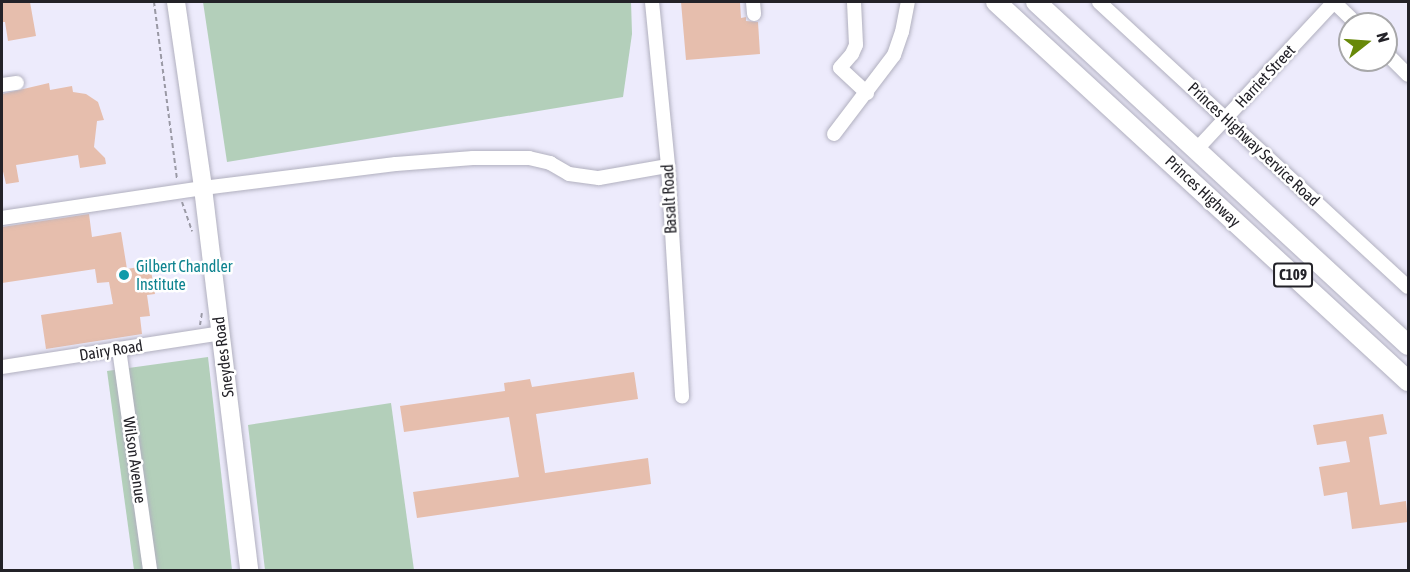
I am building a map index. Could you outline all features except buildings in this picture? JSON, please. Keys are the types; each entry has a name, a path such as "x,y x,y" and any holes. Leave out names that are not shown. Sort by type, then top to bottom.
{"highway":[{"name":"Princes Highway","path":"996,2 1408,381"},
{"name":"Princes Highway","path":"1036,2 1408,345"},
{"path":"1178,168 1196,150"}],"main road":[{"name":"Sneydes Road","path":"176,2 203,188 249,570"}],"street":[{"name":"Basalt Road","path":"652,2 668,166 682,397"},
{"path":"854,2 856,45 852,54 840,68 867,93"},
{"path":"834,134 894,55 902,32 908,2"},
{"name":"Princes Highway Service Road","path":"1099,2 1408,287"},
{"name":"Harriet Street","path":"1196,150 1334,2"},
{"path":"2,85 17,83"},
{"path":"2,218 203,188 396,164 473,158 529,158 550,163 569,174 599,178 668,166"},
{"name":"Dairy Road","path":"2,367 221,333"},
{"name":"Wilson Avenue","path":"118,349 150,570"}],"path":[{"path":"154,2 178,192 193,234"},
{"path":"199,337 203,310"}],"green space":[{"path":"203,2 631,2 632,34 623,97 227,162"},
{"path":"208,357 232,570 134,570 107,371"},
{"path":"391,403 414,570 265,570 248,425"}],"place":[{"name":"Gilbert Chandler Institute","path":"124,275"}]}
